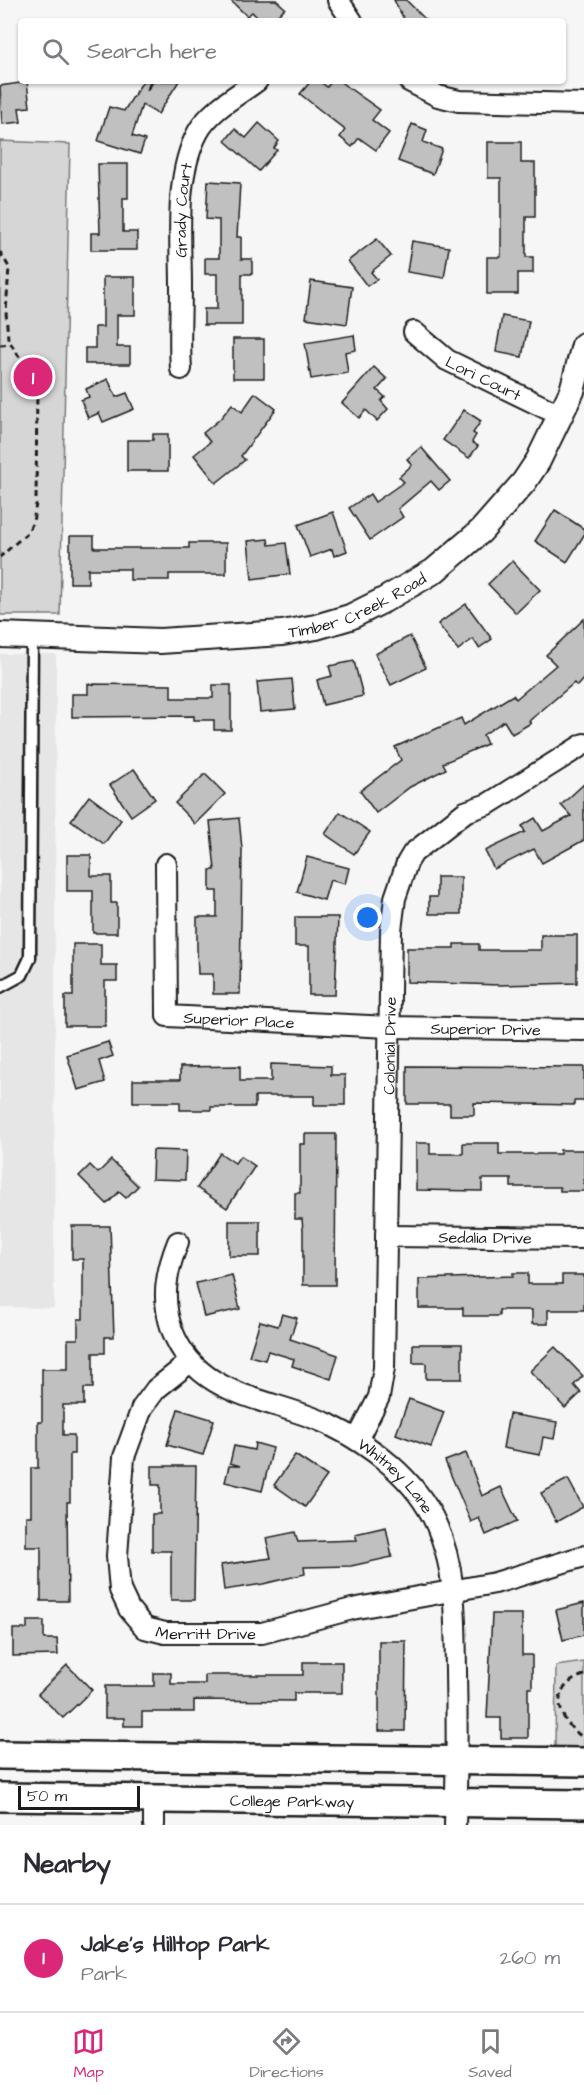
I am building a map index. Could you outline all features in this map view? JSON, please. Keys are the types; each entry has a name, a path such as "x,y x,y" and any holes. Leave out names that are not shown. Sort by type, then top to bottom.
{"main road":[{"path":"0,1755 584,1762"},
{"name":"College Parkway","path":"0,1797 154,1798 456,1813 584,1804"}],"street":[{"name":"Grady Court","path":"181,369 183,182 199,131 221,107 253,84"},
{"path":"415,84 438,96 459,101 584,104"},
{"name":"Lori Court","path":"414,332 447,360 560,415"},
{"name":"Timber Creek Road","path":"0,635 160,641 282,633 316,627 350,617 434,571 481,531 524,482 572,391 584,345"},
{"name":"Colonial Drive","path":"357,1440 380,1398 384,1368 388,1027 391,930 395,898 407,863 413,853 465,812 488,804 584,744"},
{"name":"Superior Place","path":"166,864 167,1016 388,1027"},
{"name":"Superior Drive","path":"388,1027 584,1030"},
{"name":"Sedalia Drive","path":"386,1236 584,1238"},
{"name":"Whitney Lane","path":"178,1242 165,1276 166,1301 176,1340 190,1362 208,1379 228,1389 328,1424 357,1440 391,1464 419,1495 436,1524 454,1590 458,1760 456,1813"},
{"name":"Merritt Drive","path":"190,1362 156,1389 142,1408 124,1456 117,1556 120,1590 129,1609 145,1628 165,1633 262,1633 352,1609 454,1590"},
{"path":"454,1590 495,1583 584,1556"},
{"path":"154,1798 154,1825"}],"lane":[{"path":"0,987 22,975 30,958 32,636"}],"path":[{"path":"0,252 9,267 6,312 8,339 37,385 36,504 28,532 0,557"},
{"path":"0,345 11,343"},
{"path":"584,1675 567,1684 561,1693 560,1708 563,1721 584,1738"}],"shaded area":[{"path":"0,141 70,144 60,615 0,615"},
{"path":"0,654 56,654 54,1308 0,1307"},
{"path":"584,1662 584,1751 555,1750 556,1666"}],"building":[{"path":"230,0 276,0 285,8 275,18 258,18 252,12 247,16"},
{"path":"394,0 406,0 424,18 403,18"},
{"path":"27,84 30,107 19,108 21,122 2,124 0,86"},
{"path":"141,84 149,84 147,91 151,84 177,84 158,114 142,105 132,136 145,140 140,154 98,141 109,107 124,111"},
{"path":"308,84 323,84 327,87 330,84 343,84 380,110 372,120 389,133 376,150 359,138 352,147 340,137 345,130 300,94"},
{"path":"259,123 279,141 274,148 277,150 259,171 225,141 235,129 246,138"},
{"path":"412,124 427,130 423,142 442,149 433,174 398,161"},
{"path":"488,142 521,142 521,163 535,163 535,217 526,217 526,257 533,257 533,273 518,273 518,294 487,294 487,257 501,257 501,178 488,178"},
{"path":"98,164 128,164 128,198 123,198 123,232 137,232 137,250 91,250 91,233 100,233"},
{"path":"208,181 240,183 237,237 241,237 241,259 252,259 252,274 242,274 242,325 204,325 204,309 217,309 217,274 205,274 205,258 219,258 219,220 206,219"},
{"path":"377,239 391,256 371,272 377,279 367,286 348,261"},
{"path":"412,241 449,247 444,278 407,272"},
{"path":"103,277 135,277 135,315 117,315 117,347 130,347 130,364 85,364 85,348 95,348 95,327 103,327"},
{"path":"311,281 352,287 347,324 306,318"},
{"path":"502,316 529,321 522,357 496,352"},
{"path":"354,335 356,350 345,352 348,373 311,379 305,343"},
{"path":"233,339 264,339 264,378 233,378"},
{"path":"374,367 387,379 377,390 385,397 381,401 388,409 377,421 366,410 359,418 342,403"},
{"path":"108,379 116,397 127,393 134,409 103,422 99,413 88,418 81,400 89,397 86,389"},
{"path":"255,393 276,409 241,456 245,460 216,483 194,455 210,442 203,433 220,419 232,404 242,412"},
{"path":"464,410 481,421 473,433 476,435 472,442 478,446 469,458 443,440"},
{"path":"153,434 168,434 168,471 127,471 127,440 153,440"},
{"path":"421,447 450,481 439,490 431,481 398,509 403,517 370,540 349,508 370,494 375,502 404,482 399,477 412,465 407,459"},
{"path":"555,510 584,529 584,535 567,562 535,541"},
{"path":"333,512 347,551 334,556 332,549 310,557 298,525"},
{"path":"70,536 94,536 94,548 189,548 189,543 226,543 226,574 169,574 169,580 130,580 130,569 88,569 88,583 70,583"},
{"path":"268,539 269,545 286,543 290,574 252,579 248,541"},
{"path":"512,561 540,590 516,613 488,584"},
{"path":"466,604 492,639 479,648 473,639 458,650 438,624"},
{"path":"584,619 584,678 577,686 574,683 529,721 531,723 512,734 504,721 483,735 487,744 443,763 446,769 410,787 376,813 360,791 401,760 395,747 461,718 464,725 513,695 516,699 556,665 546,655"},
{"path":"410,636 426,668 391,685 375,654"},
{"path":"354,661 363,696 323,705 317,680 332,676 329,666"},
{"path":"292,679 295,709 260,712 257,682"},
{"path":"88,684 171,685 171,698 213,698 213,685 231,685 231,730 214,730 214,720 194,720 194,716 72,717 72,694 88,694"},
{"path":"134,769 155,799 131,816 110,785"},
{"path":"205,774 225,794 195,824 175,803"},
{"path":"584,784 584,840 542,863 534,849 494,869 485,851 525,832 522,826 535,818 543,831 571,816 561,805"},
{"path":"89,796 121,820 104,844 71,820"},
{"path":"340,812 370,832 354,854 325,834"},
{"path":"239,818 242,849 240,994 213,994 213,974 198,974 197,948 197,917 217,917 217,891 210,891 210,870 215,870 210,821"},
{"path":"67,855 91,855 91,876 111,876 111,903 117,903 117,933 93,933 93,891 67,891"},
{"path":"307,857 349,868 345,884 330,880 324,900 297,892"},
{"path":"437,877 461,877 461,914 429,914 429,897 437,897"},
{"path":"295,917 338,917 335,995 309,995 309,946 295,946"},
{"path":"541,935 577,935 577,983 500,985 407,982 407,948 454,948 454,944 479,944 479,950 541,950"},
{"path":"73,944 101,944 101,965 117,965 117,981 105,981 105,1026 65,1026 65,996 73,996"},
{"path":"108,1042 113,1056 99,1061 105,1082 78,1090 67,1055"},
{"path":"271,1064 331,1066 331,1075 345,1075 345,1105 314,1105 314,1096 255,1096 255,1107 211,1107 211,1110 180,1110 180,1102 133,1102 133,1080 180,1080 180,1067 240,1066 240,1081 271,1081"},
{"path":"407,1066 584,1067 584,1101 574,1101 574,1105 474,1103 474,1115 450,1115 450,1104 407,1104"},
{"path":"305,1134 336,1134 335,1285 303,1285 302,1219 295,1219 295,1193 300,1193 300,1144 305,1144"},
{"path":"416,1143 430,1143 430,1154 463,1154 463,1143 499,1143 499,1154 560,1154 560,1150 584,1150 584,1191 560,1191 560,1187 511,1187 511,1179 482,1179 482,1191 416,1190"},
{"path":"153,1150 186,1151 185,1180 152,1179"},
{"path":"220,1153 235,1163 240,1156 255,1166 227,1208 197,1188"},
{"path":"111,1160 138,1186 126,1198 119,1192 107,1204 79,1176 90,1165 98,1173"},
{"path":"229,1221 260,1221 260,1256 229,1256"},
{"path":"72,1226 110,1226 114,1337 105,1337 105,1353 93,1353 93,1388 84,1388 84,1405 63,1405 63,1435 74,1435 74,1454 70,1454 70,1502 67,1502 68,1601 41,1601 41,1547 26,1547 26,1516 31,1516 31,1468 38,1468 38,1422 42,1422 42,1369 68,1369 68,1339 78,1339 78,1319 83,1319 83,1259 72,1259"},
{"path":"513,1273 528,1273 528,1284 562,1284 562,1275 584,1275 584,1310 548,1310 548,1324 532,1324 532,1310 499,1310 499,1316 463,1316 463,1308 419,1308 419,1279 513,1276"},
{"path":"232,1275 240,1309 204,1317 196,1283"},
{"path":"282,1314 297,1318 290,1339 338,1355 331,1379 292,1366 294,1359 268,1351 265,1360 249,1356 260,1321 278,1326"},
{"path":"413,1344 462,1344 462,1379 426,1379 426,1363 413,1363"},
{"path":"555,1347 583,1376 574,1385 581,1393 565,1408 530,1371"},
{"path":"409,1399 444,1412 431,1447 396,1434"},
{"path":"178,1409 214,1420 203,1455 167,1445"},
{"path":"509,1414 557,1422 554,1439 543,1437 540,1455 503,1448"},
{"path":"255,1443 273,1448 262,1491 225,1482 229,1466 240,1466 230,1463 234,1446 254,1450"},
{"path":"466,1453 482,1496 501,1487 517,1521 486,1535 479,1518 471,1522 445,1461"},
{"path":"295,1455 327,1476 305,1507 274,1485"},
{"path":"152,1466 196,1466 194,1600 171,1600 171,1551 152,1551 152,1514 160,1514 160,1485 152,1485"},
{"path":"568,1479 583,1507 556,1522 541,1493"},
{"path":"386,1527 392,1557 351,1566 304,1567 305,1574 224,1590 221,1565 271,1558 266,1538 295,1532 298,1542 357,1540 355,1534"},
{"path":"584,1603 584,1635 563,1640 556,1610"},
{"path":"492,1614 522,1614 522,1655 532,1655 532,1688 528,1688 528,1738 501,1738 501,1718 487,1718"},
{"path":"27,1621 44,1621 44,1639 57,1639 58,1655 13,1656 13,1629 27,1629"},
{"path":"379,1641 406,1641 405,1731 379,1731"},
{"path":"303,1662 342,1662 342,1693 294,1693 294,1701 194,1700 194,1712 142,1712 142,1726 124,1726 124,1718 105,1718 105,1686 154,1686 154,1673 171,1673 171,1684 205,1684 205,1675 303,1675"},
{"path":"67,1665 92,1690 63,1718 38,1694"}],"place":[{"name":"Jake's Hilltop Park","path":"33,377"}]}
